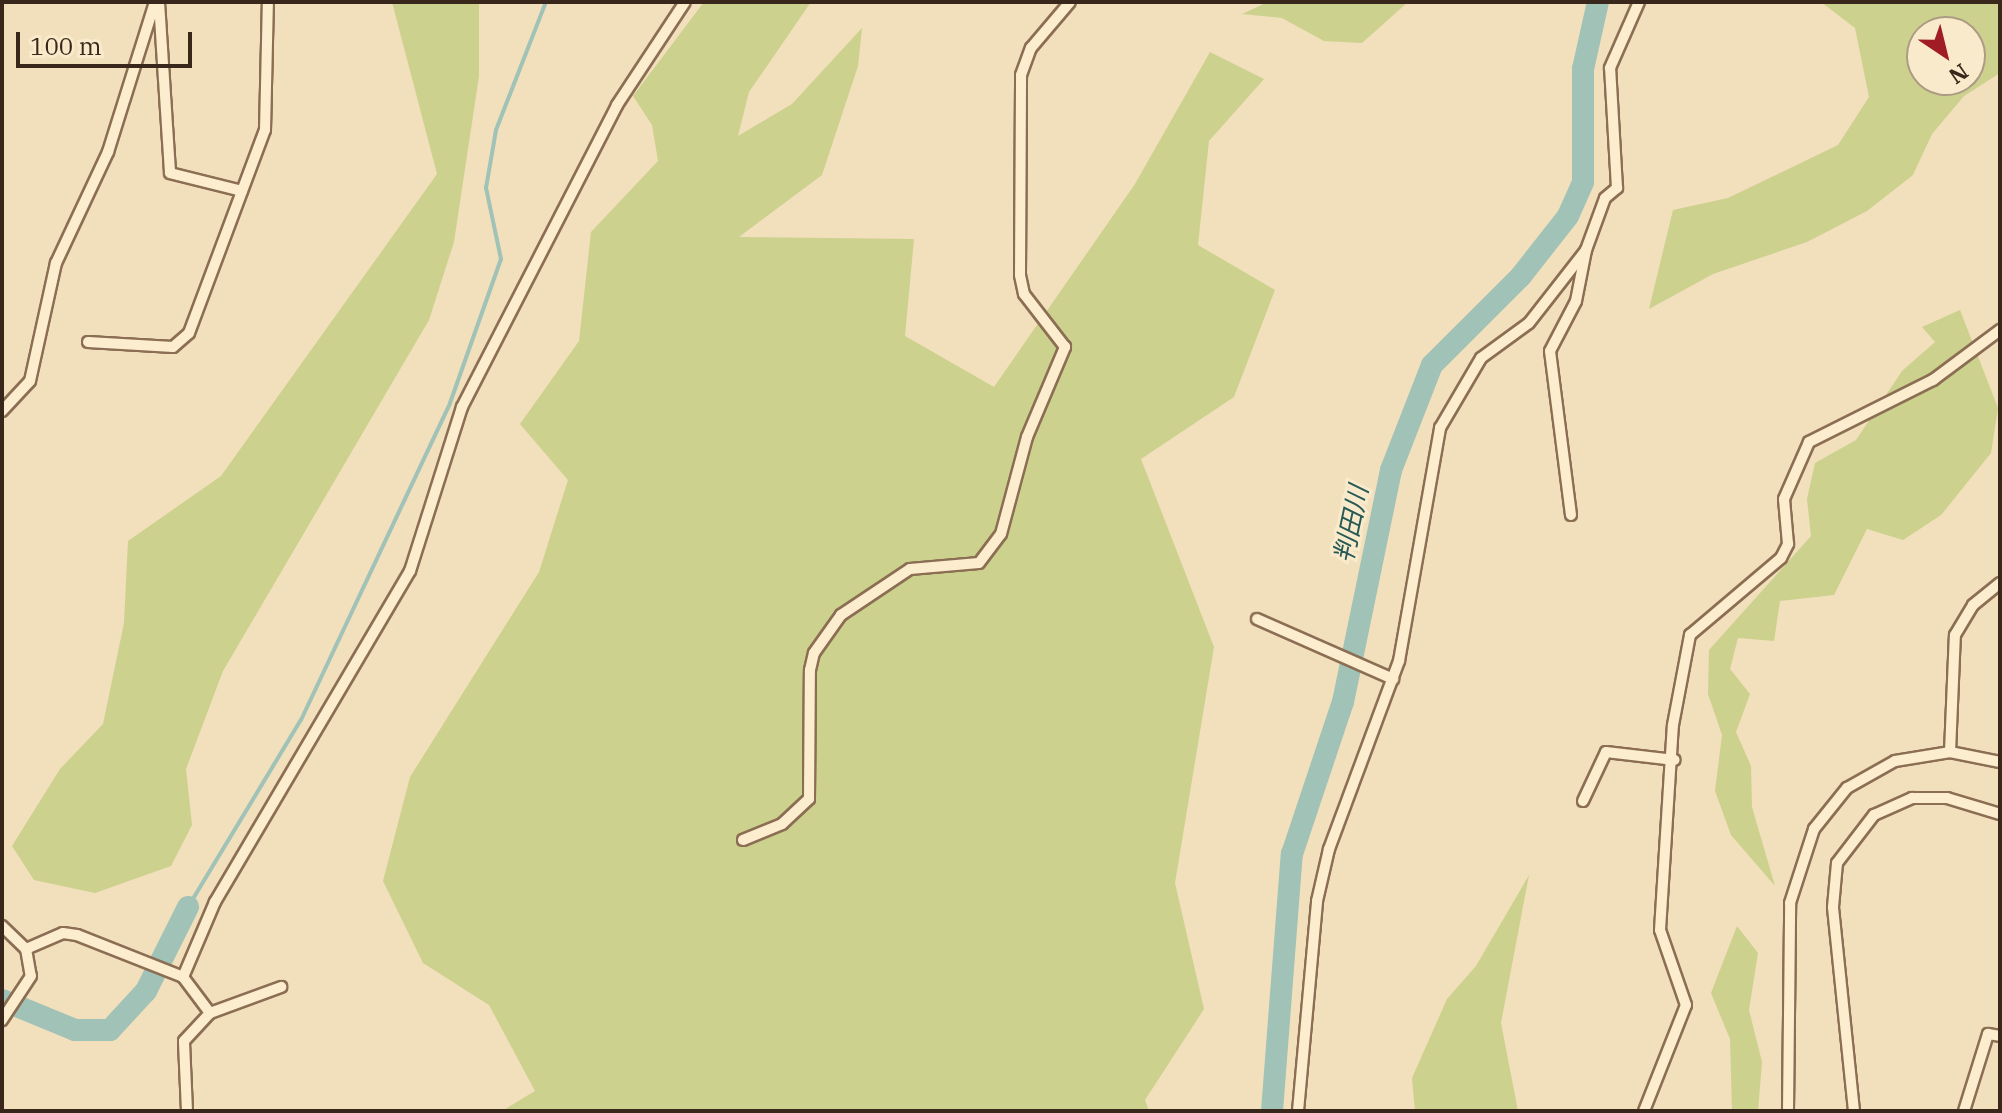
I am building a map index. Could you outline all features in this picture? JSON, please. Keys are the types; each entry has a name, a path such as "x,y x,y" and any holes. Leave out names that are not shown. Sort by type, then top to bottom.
{"street":[{"path":"157,2 170,173 242,191"},
{"path":"2,411 30,381 56,263 108,152 157,2"},
{"path":"88,342 179,347 265,130 268,2"},
{"path":"183,977 215,902 410,571 462,407 617,105 685,2"},
{"path":"743,840 782,824 809,799 810,670 814,653 841,615 910,569 962,569 998,542 1027,437 1065,347 1024,294 1020,275 1021,75 1031,48 1070,2"},
{"path":"1571,515 1550,351 1576,301 1586,250 1605,198 1617,188 1612,55 1639,2"},
{"path":"1298,1111 1307,960 1329,849 1393,679 1440,428 1481,358 1529,323 1586,250"},
{"path":"1644,1111 1686,1005 1660,930 1675,760 1673,725 1690,635 1781,558 1788,544 1784,499 1809,442 1933,380 2000,330"},
{"path":"1950,752 1953,643 1973,605 2000,583"},
{"path":"1257,619 1393,679"},
{"path":"1583,801 1606,752 1675,760"},
{"path":"1788,1111 1790,903 1801,852 1847,788 1895,761 1950,752 2000,762"},
{"path":"1854,1111 1833,907 1837,863 1858,829 1903,800 1927,794 2000,814"},
{"path":"2,926 26,949 31,976 2,1020"},
{"path":"26,949 63,933 77,935 183,977 210,1013"},
{"path":"187,1111 180,1055 210,1013 281,987"},
{"path":"1964,1111 1988,1034 2000,1036"}],"green space":[{"path":"392,2 479,2 479,76 454,242 429,320 223,671 186,769 192,825 171,866 95,893 34,880 12,846 60,769 103,724 124,623 128,541 221,476 437,174"},
{"path":"704,2 811,2 749,92 738,136 792,104 862,28 858,66 822,175 739,237 914,239 905,336 994,387 1135,184 1210,52 1264,79 1209,141 1198,245 1275,290 1234,397 1141,459 1214,647 1175,883 1204,1009 1145,1100 1149,1111 502,1111 535,1091 489,1005 423,963 383,881 410,777 539,572 568,480 520,424 579,341 591,232 658,161 652,125 633,96"},
{"path":"1268,2 1408,2 1362,43 1324,41 1282,18 1242,14"},
{"path":"1821,2 2000,2 2000,73 1986,82 1986,16 1906,16 1906,96 1964,96 1932,134 1913,175 1867,211 1807,242 1713,274 1649,309 1673,210 1728,198 1838,145 1869,97 1855,28"},
{"path":"1960,310 1998,408 1991,453 1941,515 1903,540 1867,529 1834,595 1780,601 1774,641 1738,638 1730,669 1750,694 1736,732 1751,766 1752,807 1775,886 1731,835 1715,791 1722,735 1708,694 1709,650 1811,536 1807,499 1815,463 1856,440 1902,371 1935,342 1922,327"},
{"path":"1529,875 1501,1023 1518,1111 1415,1111 1412,1078 1447,999 1476,966"},
{"path":"1737,926 1758,953 1749,1010 1762,1062 1758,1111 1732,1111 1730,1039 1711,993"}],"waterway":[{"path":"188,907 301,720 450,403 501,259 486,188 496,130 546,2"},
{"name":"判田川","path":"1272,1111 1292,854 1343,702 1391,470 1432,365 1521,276 1568,216 1583,182 1583,69 1598,2"},
{"path":"2,1000 75,1030 110,1030 146,991 188,907"}]}
